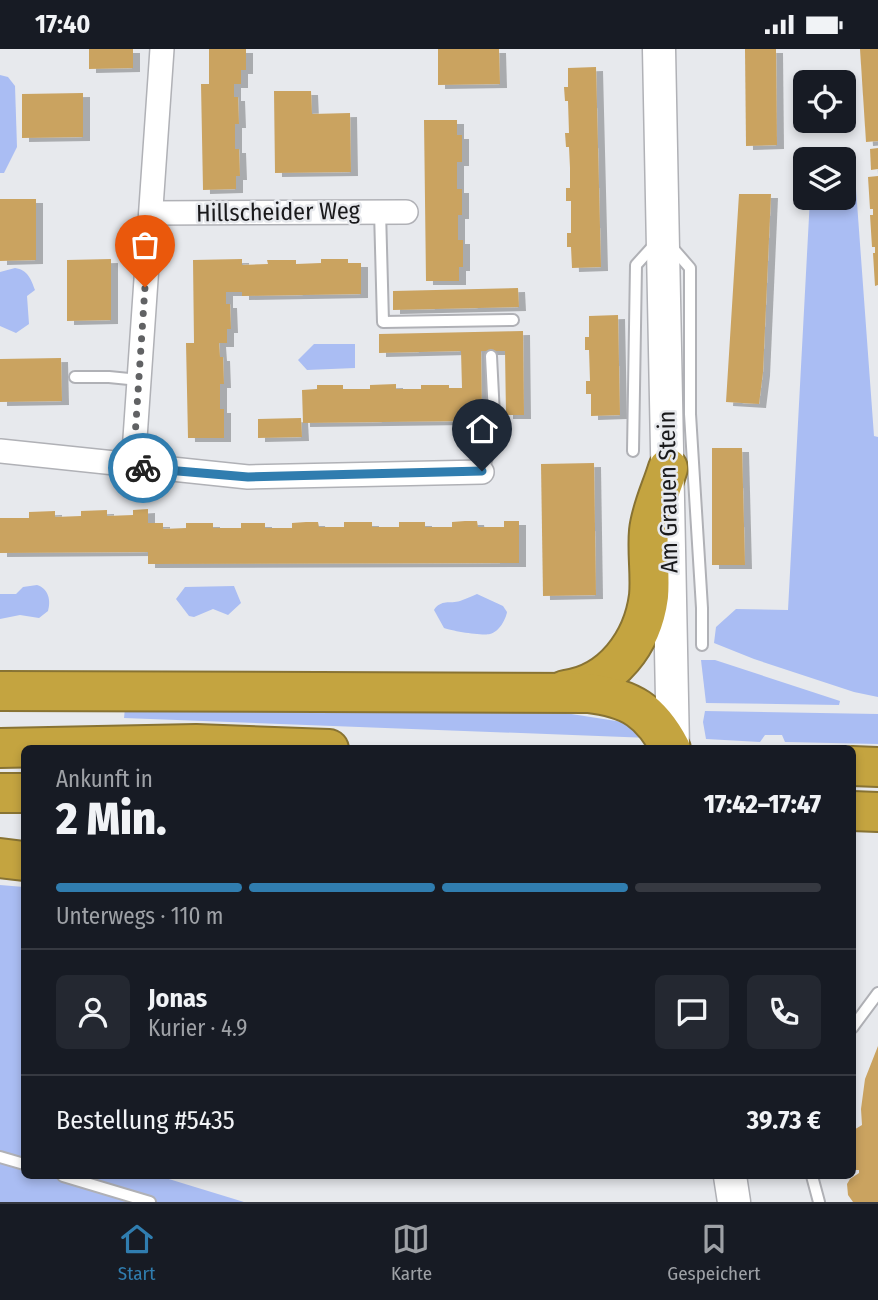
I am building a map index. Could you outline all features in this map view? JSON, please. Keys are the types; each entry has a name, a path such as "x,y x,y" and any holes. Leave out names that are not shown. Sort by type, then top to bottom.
{"highway":[{"path":"544,693 583,688 601,678 621,661 644,621 649,594 649,528 668,468"},
{"path":"0,691 589,693 612,695 637,706 660,728 670,745"},
{"path":"0,737 223,745"},
{"path":"147,745 196,744"},
{"path":"0,748 21,748"},
{"path":"856,766 878,767"},
{"path":"0,793 21,793"},
{"path":"856,811 878,812"},
{"path":"0,813 21,813"},
{"path":"0,858 21,861"}],"street":[{"path":"133,467 162,49"},
{"name":"Am Grauen Stein","path":"659,49 672,745"},
{"name":"Hillscheider Weg","path":"151,213 406,212"},
{"path":"0,451 248,477 482,471"},
{"path":"730,1179 734,1202"}],"lane":[{"path":"380,211 383,322 513,320"},
{"name":"Am Grauen Stein","path":"633,451 636,265 663,236 690,268 690,414 702,645"},
{"path":"482,471 495,435 491,356"},
{"path":"75,377 139,380"},
{"path":"856,1023 878,993"},
{"path":"0,1157 21,1163"},
{"path":"73,1179 150,1202"},
{"path":"813,1179 819,1202"}],"shaded area":[{"path":"0,75 8,77 15,86 17,147 4,173 0,173"},
{"path":"856,189 874,436 878,437 878,697 854,692 714,643 716,627 736,609 788,610 809,210 856,210"},
{"path":"15,268 26,273 35,290 27,296 29,324 16,333 0,326 0,272"},
{"path":"314,344 355,344 355,368 307,370 298,360"},
{"path":"37,585 44,589 48,596 48,611 39,618 20,615 0,619 0,594 16,594 23,587"},
{"path":"234,586 241,603 228,615 213,609 194,617 189,616 176,599 185,587"},
{"path":"477,594 503,606 507,612 499,628 486,634 444,628 434,610 443,603 460,601"},
{"path":"701,660 715,660 840,701 839,705 706,703"},
{"path":"125,708 565,713 629,723 650,738 124,718"},
{"path":"705,711 878,714 878,744 785,742 782,735 765,735 760,742 706,739 703,722"},
{"path":"0,885 21,887 21,1179 169,1179 244,1202 0,1202"}],"building":[{"path":"89,49 133,49 133,68 89,69"},
{"path":"209,49 246,49 246,70 241,70 241,84 234,84 234,97 238,97 239,124 235,124 235,149 239,149 240,176 236,176 236,189 203,190 201,84 209,84"},
{"path":"438,49 499,49 500,84 438,85"},
{"path":"745,49 776,49 777,145 746,146"},
{"path":"860,49 878,49 878,141 866,142"},
{"path":"596,67 601,267 572,268 571,247 567,247 567,233 571,233 571,201 566,201 566,188 570,188 570,168 565,133 569,133 568,101 565,101 564,87 568,87 568,68"},
{"path":"274,91 311,91 312,114 350,113 351,172 275,173"},
{"path":"83,93 83,137 22,138 22,94"},
{"path":"424,120 457,120 457,135 462,135 462,162 457,162 457,189 462,189 458,240 463,240 463,267 459,267 459,281 426,281"},
{"path":"878,148 878,169 871,170 870,149"},
{"path":"878,176 878,285 875,286 875,247 872,247 870,215 873,215 873,209 870,209 868,177"},
{"path":"739,194 771,194 763,372 759,404 726,402"},
{"path":"0,199 36,199 36,260 0,261"},
{"path":"111,259 111,320 67,321 67,260"},
{"path":"242,259 242,265 268,264 267,260 296,260 296,264 321,263 321,259 348,259 348,263 361,263 361,294 242,296 242,292 226,292 226,304 230,304 231,329 227,329 227,343 219,343 220,357 223,357 224,384 220,384 220,409 224,409 224,438 188,438 186,343 194,343 193,260"},
{"path":"518,288 519,307 393,310 393,291"},
{"path":"618,315 620,415 591,416 591,394 586,394 586,381 590,381 589,350 585,350 585,337 589,337 589,316"},
{"path":"523,331 524,415 506,415 505,351 481,351 482,415 462,415 462,421 303,423 302,390 317,389 317,385 343,385 343,389 370,389 370,385 396,384 396,389 421,389 421,385 462,388 461,351 379,353 379,334"},
{"path":"61,358 62,401 0,402 0,359"},
{"path":"301,418 302,437 258,438 258,419"},
{"path":"712,448 742,448 745,565 712,565"},
{"path":"594,463 596,595 543,596 541,464"},
{"path":"148,509 148,523 163,523 163,529 186,528 186,523 213,523 213,528 241,528 241,523 265,523 265,528 292,528 292,523 306,522 318,522 319,527 344,527 344,522 372,522 372,527 399,527 399,522 425,522 425,527 452,527 452,522 465,521 477,521 478,527 504,527 504,521 519,521 519,563 148,564 148,552 0,553 0,518 29,518 29,512 55,511 55,517 81,516 81,511 107,510 107,516 133,515 133,510"},
{"path":"878,1046 878,1202 853,1202 848,1195 847,1184 850,1179 856,1179 859,1173 859,1170 856,1170 856,1129 862,1125 865,1079"}],"way so far":[{"path":"143,468 133,467 145,287"}],"route":[{"path":"143,468 248,477 482,471"}]}
